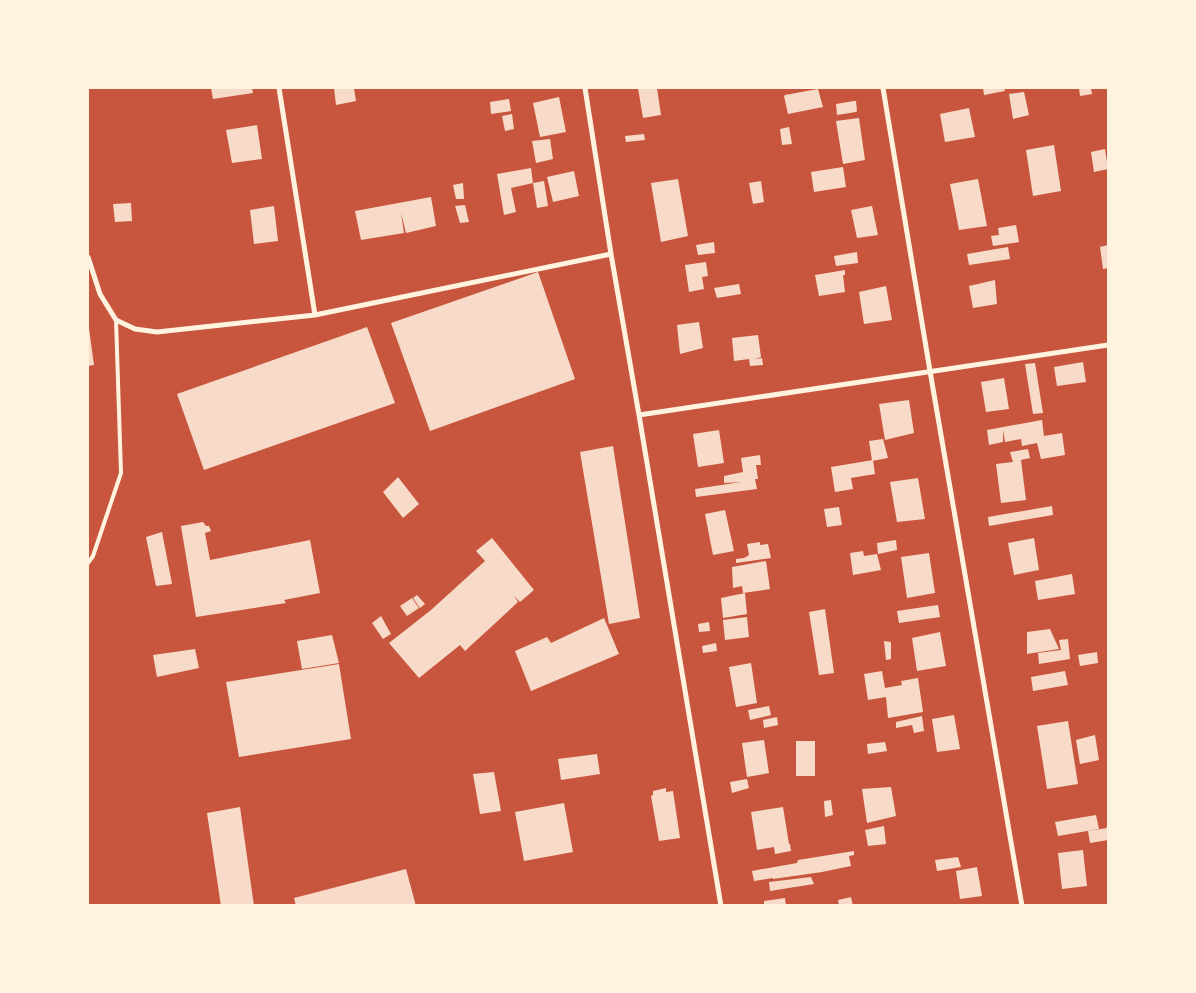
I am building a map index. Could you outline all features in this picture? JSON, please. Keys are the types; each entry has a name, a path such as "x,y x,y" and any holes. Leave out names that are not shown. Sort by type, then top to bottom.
{"street":[{"path":"279,88 315,315"},
{"path":"585,88 611,254 640,415 721,906"},
{"path":"883,88 1022,906"},
{"path":"88,257 100,294 116,320 135,329 157,332 315,315 611,254"},
{"path":"640,415 1108,345"}],"lane":[{"path":"88,563 93,556 121,473 116,320"}],"building":[{"path":"211,88 252,88 253,93 213,99"},
{"path":"334,88 354,88 356,101 336,105"},
{"path":"638,88 657,88 661,115 643,118"},
{"path":"983,88 1004,88 1005,91 984,95"},
{"path":"1079,88 1091,88 1092,94 1080,96"},
{"path":"818,89 823,107 788,114 785,95"},
{"path":"1024,92 1029,115 1013,119 1009,94"},
{"path":"559,97 566,132 540,137 533,103"},
{"path":"509,99 511,111 491,114 490,102"},
{"path":"856,101 856,112 837,115 836,104"},
{"path":"969,108 975,137 945,142 940,114"},
{"path":"512,114 514,129 505,131 502,116"},
{"path":"859,118 865,160 843,164 836,121"},
{"path":"257,125 262,159 232,163 226,130"},
{"path":"789,127 792,144 782,145 780,129"},
{"path":"644,134 645,140 626,142 625,136"},
{"path":"550,139 553,159 536,163 532,141"},
{"path":"1054,145 1061,191 1033,196 1026,150"},
{"path":"1105,149 1108,169 1094,172 1091,152"},
{"path":"843,167 846,187 814,192 811,172"},
{"path":"531,168 533,183 511,188 516,212 504,215 497,174"},
{"path":"574,171 579,196 553,202 547,177"},
{"path":"678,179 688,236 661,242 651,183"},
{"path":"978,179 987,226 959,230 950,184"},
{"path":"544,181 548,206 537,208 533,183"},
{"path":"761,181 764,202 753,204 749,183"},
{"path":"463,183 464,199 456,199 453,185"},
{"path":"431,197 436,226 406,233 401,213 404,233 361,240 355,211"},
{"path":"131,203 132,221 115,222 113,204"},
{"path":"465,205 469,222 460,223 455,206"},
{"path":"274,206 278,241 254,244 250,210"},
{"path":"872,206 878,235 857,238 851,210"},
{"path":"1016,225 1019,242 993,246 991,236 999,235 998,228"},
{"path":"714,242 715,253 698,255 696,245"},
{"path":"1108,245 1108,268 1103,269 1100,247"},
{"path":"1008,247 1010,259 969,265 967,254"},
{"path":"857,252 858,263 836,266 834,256"},
{"path":"706,262 708,276 702,277 704,289 689,292 685,265"},
{"path":"845,270 845,275 843,275 845,292 819,296 815,275"},
{"path":"538,272 575,379 430,431 391,323"},
{"path":"995,280 997,304 973,308 969,286"},
{"path":"739,284 741,294 717,298 714,288"},
{"path":"886,286 892,320 864,324 859,292"},
{"path":"699,322 703,348 680,354 677,325"},
{"path":"367,327 395,403 204,470 177,394"},
{"path":"88,328 94,365 88,366"},
{"path":"758,335 761,357 755,359 762,358 763,365 750,366 749,359 734,361 732,338"},
{"path":"1083,362 1086,382 1057,386 1054,367"},
{"path":"1035,363 1043,413 1033,414 1025,364"},
{"path":"1004,378 1009,409 986,412 981,382"},
{"path":"909,400 914,433 885,440 879,404"},
{"path":"1042,420 1044,436 1062,433 1065,455 1041,459 1037,443 1022,446 1021,439 1005,442 1003,430 1003,442 989,445 987,430"},
{"path":"719,430 724,463 698,467 693,434"},
{"path":"883,439 888,458 872,461 869,441"},
{"path":"613,446 640,618 609,624 580,452"},
{"path":"1028,449 1030,458 1021,460 1026,500 1001,503 996,464 1013,462 1010,452"},
{"path":"760,455 761,465 756,465 758,479 755,479 757,489 696,497 695,489 741,482 724,483 724,476 743,472 741,458"},
{"path":"873,460 875,474 851,478 853,489 835,492 831,467"},
{"path":"398,477 419,504 403,518 383,492"},
{"path":"918,478 925,519 897,522 890,482"},
{"path":"1052,506 1053,515 989,526 988,517"},
{"path":"839,507 842,525 827,527 824,509"},
{"path":"725,510 734,551 713,555 705,514"},
{"path":"203,522 206,526 209,526 211,531 205,533 210,560 310,540 320,593 284,600 286,603 196,617 181,526"},
{"path":"162,532 172,584 156,586 146,537"},
{"path":"492,538 534,590 520,602 514,596 518,602 465,651 460,645 419,678 389,643 431,610 485,561 476,551"},
{"path":"1034,538 1039,570 1014,575 1008,543"},
{"path":"896,540 897,550 878,554 877,543"},
{"path":"760,542 760,545 768,544 771,558 736,563 736,559 749,555 747,544"},
{"path":"863,551 864,556 877,554 881,570 853,575 850,553"},
{"path":"929,553 935,593 907,598 901,557"},
{"path":"766,561 770,589 743,593 742,586 733,588 732,567"},
{"path":"1072,574 1075,594 1038,600 1035,581"},
{"path":"745,593 747,614 723,618 721,598"},
{"path":"417,595 425,604 420,608 413,598"},
{"path":"412,598 419,608 407,616 400,606"},
{"path":"938,605 940,617 899,623 897,611"},
{"path":"825,609 834,673 819,675 809,612"},
{"path":"381,616 391,634 383,639 372,623"},
{"path":"747,617 749,637 725,640 723,620"},
{"path":"604,618 619,654 531,691 515,651 547,637 551,643"},
{"path":"709,622 710,631 699,632 698,624"},
{"path":"1050,629 1059,649 1027,654 1027,632"},
{"path":"940,632 946,666 917,671 912,638"},
{"path":"332,635 339,663 302,669 297,641"},
{"path":"1068,639 1070,659 1039,664 1038,653 1061,650 1059,640"},
{"path":"884,641 891,642 891,659 886,660"},
{"path":"716,643 717,651 703,653 702,646"},
{"path":"195,649 199,668 157,677 153,655"},
{"path":"1097,652 1098,663 1080,666 1078,655"},
{"path":"751,663 757,703 736,707 729,667"},
{"path":"339,664 351,739 239,757 226,682"},
{"path":"882,671 885,688 902,685 901,681 918,678 923,712 888,718 886,697 868,700 864,674"},
{"path":"1065,671 1068,685 1033,691 1031,677"},
{"path":"769,706 771,715 750,720 748,710"},
{"path":"954,715 960,749 937,752 932,719"},
{"path":"922,716 924,731 914,733 912,725 896,728 896,722"},
{"path":"777,717 778,725 764,728 763,720"},
{"path":"1068,721 1078,784 1047,789 1037,726"},
{"path":"1095,735 1099,760 1080,764 1076,740"},
{"path":"764,740 769,773 747,777 742,743"},
{"path":"796,741 815,741 815,776 796,776"},
{"path":"885,742 887,751 868,754 867,744"},
{"path":"597,754 600,774 561,780 558,759"},
{"path":"494,772 501,811 480,814 473,774"},
{"path":"747,779 749,788 732,793 730,782"},
{"path":"891,787 896,816 867,823 862,789"},
{"path":"666,788 666,792 673,791 680,838 659,841 651,796 653,791"},
{"path":"831,800 833,815 825,817 824,801"},
{"path":"564,803 573,852 524,861 515,812"},
{"path":"240,807 254,906 221,906 207,813"},
{"path":"783,807 791,851 775,854 774,847 757,850 751,812"},
{"path":"1096,815 1099,829 1058,836 1055,822"},
{"path":"884,826 886,844 868,846 865,830"},
{"path":"1108,826 1108,840 1090,843 1088,831 1107,828"},
{"path":"1083,850 1087,886 1062,889 1058,853"},
{"path":"854,851 854,855 849,856 851,866 754,881 752,871 797,863 798,860"},
{"path":"958,857 961,867 937,871 935,860"},
{"path":"977,867 982,896 960,899 956,871"},
{"path":"406,869 416,906 296,906 294,898"},
{"path":"811,877 814,884 770,891 769,882"},
{"path":"851,897 853,906 839,906 838,900"},
{"path":"785,898 786,906 764,906 764,901"}]}
